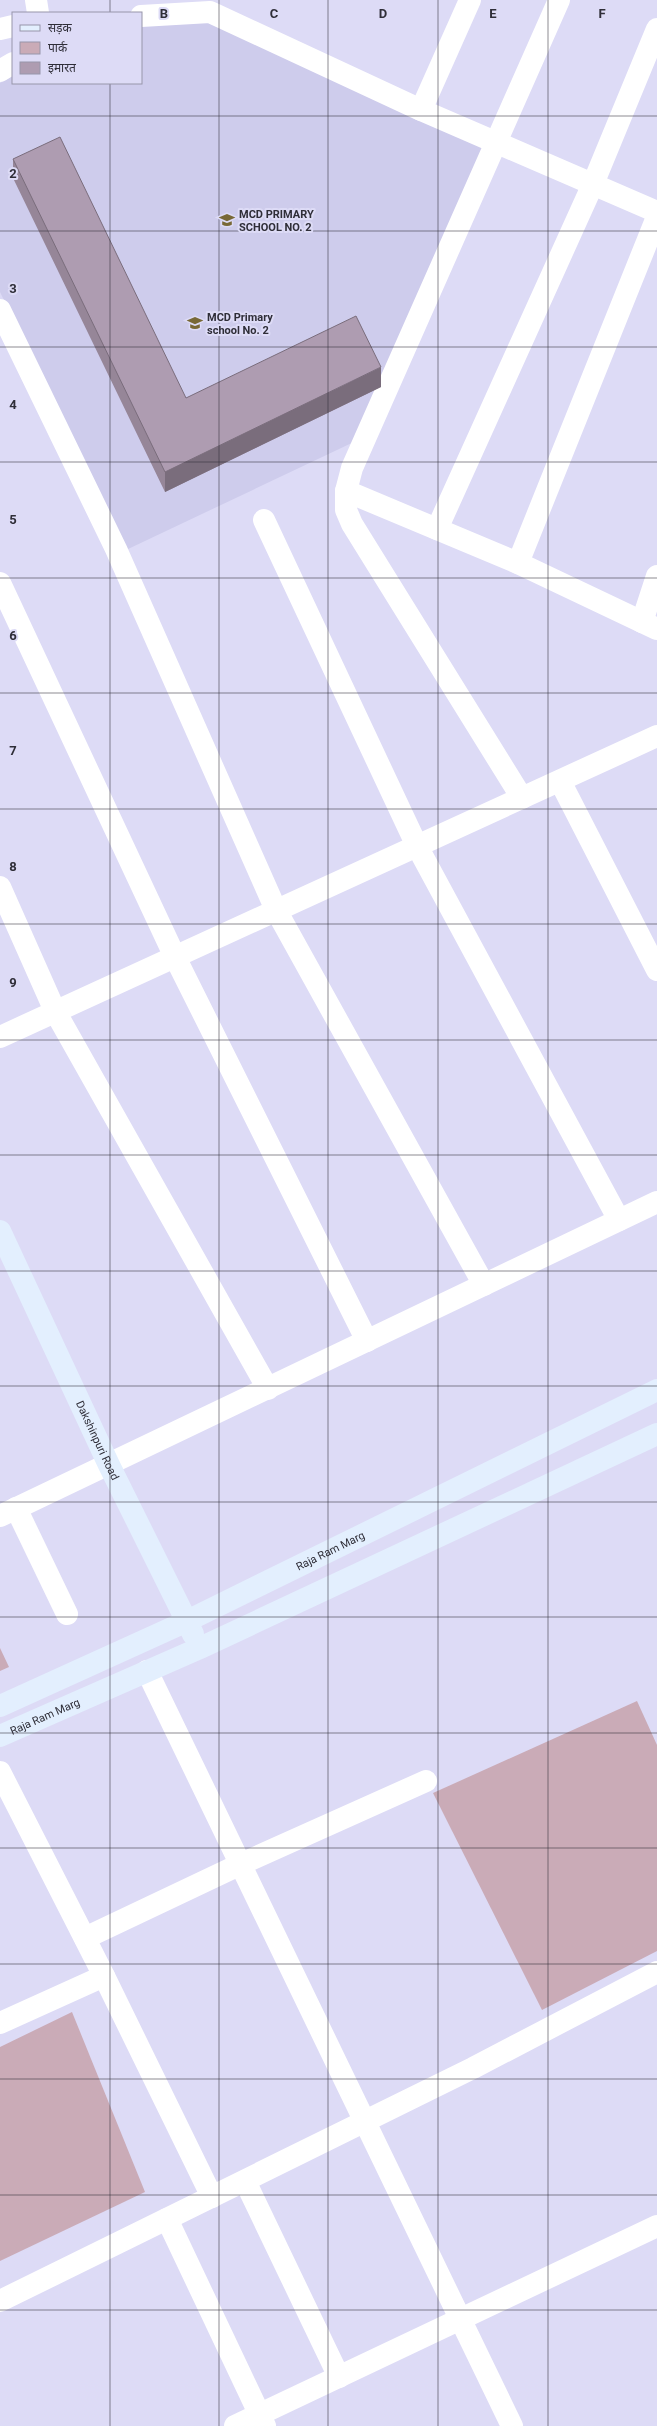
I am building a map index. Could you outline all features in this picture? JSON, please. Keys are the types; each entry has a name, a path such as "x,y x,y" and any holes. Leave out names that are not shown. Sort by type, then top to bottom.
{"street":[{"path":"36,0 38,12"},
{"path":"421,110 470,0"},
{"path":"522,798 352,524 346,510 346,491 352,468 559,0"},
{"path":"142,16 209,6 421,110 657,212"},
{"path":"0,29 12,26"},
{"path":"437,529 593,184 657,28"},
{"path":"0,71 12,64"},
{"path":"518,562 657,217"},
{"path":"0,310 116,549 276,910 484,1286"},
{"path":"346,491 518,562 649,625 657,576"},
{"path":"264,520 417,846 619,1220"},
{"path":"0,583 175,957 367,1341"},
{"path":"0,1037 657,736"},
{"path":"560,780 657,970"},
{"path":"0,887 55,1011 268,1389"},
{"path":"67,1614 8,1512 484,1286 657,1202"},
{"name":"Dakshinpuri Road","path":"0,1231 109,1465 185,1622 200,1648"},
{"name":"Raja Ram Marg","path":"0,1706 185,1622 657,1390"},
{"name":"Raja Ram Marg","path":"0,1736 200,1648 657,1434"},
{"path":"147,1671 366,2121 459,2320 512,2426"},
{"path":"0,1772 104,1976 212,2197"},
{"path":"85,1938 241,1864 426,1781"},
{"path":"0,2301 473,2068 657,1972"},
{"path":"0,2023 104,1976"},
{"path":"245,2181 339,2377"},
{"path":"167,2219 262,2420"},
{"path":"235,2426 262,2420 339,2377 657,2226"}],"shaded area":[{"name":"MCD PRIMARY SCHOOL NO. 2","path":"212,21 485,148 356,441 126,550 0,292 0,83 12,77 12,84 142,84 142,26"}],"green space":[{"path":"0,1648 9,1667 0,1671"},
{"path":"637,1701 657,1745 657,1951 542,2010 433,1793"},
{"path":"72,2012 145,2192 0,2261 0,2047"}],"building":[{"path":"60,137 186,398 356,316 381,367 165,472 13,159"}],"place":[{"name":"MCD PRIMARY SCHOOL NO. 2","path":"227,220"},
{"name":"MCD Primary school No. 2","path":"195,323"}]}
